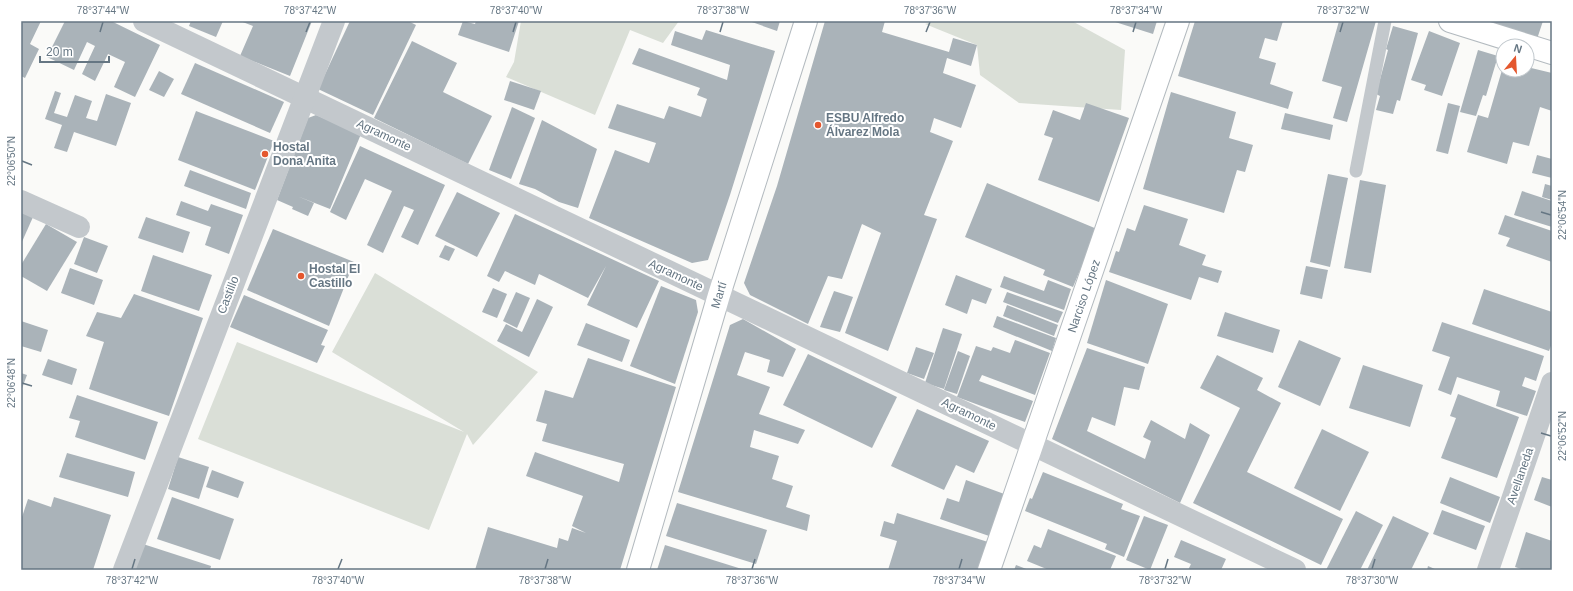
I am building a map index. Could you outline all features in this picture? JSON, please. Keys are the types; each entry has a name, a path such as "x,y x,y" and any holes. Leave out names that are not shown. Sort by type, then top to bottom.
{"main road":[{"name":"Martí","path":"638,570 719,295 806,21"},
{"name":"Narciso López","path":"989,570 1178,21"},
{"path":"1450,21 1552,53"}],"street":[{"name":"Agramonte","path":"144,21 1295,570"},
{"name":"Castillo","path":"124,570 303,97 334,21"},
{"path":"21,200 79,227"},
{"name":"Avellaneda","path":"1488,570 1552,383"}],"lane":[{"path":"1356,171 1385,21"}],"shaded area":[{"path":"521,21 679,21 663,43 630,30 595,115 506,77 514,62"},
{"path":"935,21 1072,21 1125,50 1121,110 1019,103 980,75 977,45 925,24"},
{"path":"375,273 538,372 473,445 467,434 429,530 198,439 237,342 464,432 332,352"}],"building":[{"path":"22,21 41,21 30,44 39,49 25,78 21,76"},
{"path":"65,21 111,21 160,45 135,97 114,87 125,62 108,54 95,81 82,74 95,46 87,42 74,70 47,57"},
{"path":"191,21 223,21 216,37 189,26"},
{"path":"240,21 312,21 290,76 240,56 253,26"},
{"path":"350,21 408,21 416,25 373,115 318,89"},
{"path":"463,21 475,24 476,21 519,21 509,52 458,35"},
{"path":"749,21 780,21 777,31"},
{"path":"825,21 885,21 882,32 949,52 953,38 977,45 971,66 947,58 943,73 976,85 961,128 934,118 930,132 953,141 924,215 937,219 888,351 845,333 881,233 862,224 842,279 828,276 808,324 750,295 744,283 777,186"},
{"path":"1112,21 1157,21 1153,34"},
{"path":"1195,21 1283,21 1277,41 1265,38 1259,58 1276,63 1270,84 1293,92 1288,109 1178,76"},
{"path":"1339,21 1376,21 1347,122 1333,118 1342,87 1322,81"},
{"path":"1494,21 1543,21 1537,39 1493,25"},
{"path":"1393,26 1418,33 1400,101 1397,100 1393,114 1376,110 1380,96 1376,94 1388,50 1386,49"},
{"path":"706,30 775,51 708,260 692,263 589,218 615,150 649,163 656,143 608,128 617,104 664,119 669,106 701,117 707,99 697,95 700,88 632,64 639,48 727,80 730,65 671,45 675,31 702,40"},
{"path":"1429,31 1460,43 1442,96 1424,90 1426,85 1411,80"},
{"path":"412,41 457,63 443,92 492,116 468,164 374,118"},
{"path":"1478,50 1495,55 1495,66 1486,96 1483,95 1476,116 1460,112"},
{"path":"195,63 284,102 270,133 181,94"},
{"path":"1535,69 1552,73 1552,111 1540,107 1529,146 1513,142 1507,164 1467,152 1478,115 1488,118 1500,78 1535,78"},
{"path":"159,71 174,79 164,97 149,90"},
{"path":"510,81 541,91 534,110 504,100"},
{"path":"55,91 61,93 54,113 67,117 75,95 92,101 86,118 97,121 106,94 131,103 116,146 74,132 67,152 54,148 62,125 45,119"},
{"path":"1171,92 1236,112 1229,138 1253,145 1245,172 1237,170 1224,213 1143,189"},
{"path":"1086,103 1129,118 1099,202 1038,180 1053,138 1044,135 1053,110 1080,120"},
{"path":"1448,103 1460,106 1448,154 1436,151"},
{"path":"512,107 535,118 511,179 489,170"},
{"path":"196,111 274,141 255,190 178,160"},
{"path":"1285,113 1333,125 1330,140 1281,129"},
{"path":"316,115 361,134 330,209 297,196 314,203 308,216 277,200 308,118"},
{"path":"542,120 597,149 578,208 559,202 535,189 519,184"},
{"path":"360,146 445,185 418,245 401,237 414,210 404,206 383,253 367,245 392,191 365,179 346,220 330,212"},
{"path":"1537,155 1552,159 1552,178 1532,173"},
{"path":"190,170 251,193 246,209 184,186"},
{"path":"1328,174 1348,178 1330,267 1310,262"},
{"path":"1360,180 1386,185 1371,273 1344,268"},
{"path":"987,183 1097,229 1073,287 1043,275 1045,270 965,237"},
{"path":"1545,184 1552,186 1552,200 1542,197"},
{"path":"1522,191 1552,201 1552,227 1514,215"},
{"path":"457,192 500,213 477,257 435,236"},
{"path":"181,201 208,211 211,204 243,215 229,254 205,245 211,227 176,215"},
{"path":"1144,205 1188,219 1179,245 1206,255 1202,265 1222,271 1218,283 1199,277 1191,300 1109,272 1116,251 1119,252 1127,228 1135,231"},
{"path":"21,211 33,217 21,244"},
{"path":"515,214 659,281 637,328 587,305 606,266 588,298 539,274 535,285 505,271 499,282 487,276"},
{"path":"1505,215 1552,231 1552,262 1506,246 1510,238 1498,234"},
{"path":"146,217 190,232 183,253 138,238"},
{"path":"46,224 77,242 47,291 21,276 21,265"},
{"name":"Hostal El Castillo","path":"273,229 354,262 329,326 247,290"},
{"path":"84,237 108,246 97,273 74,264"},
{"path":"445,245 455,249 449,261 439,257"},
{"path":"153,255 212,275 199,311 141,291"},
{"path":"1306,266 1328,270 1322,299 1300,294"},
{"path":"70,268 103,280 94,305 61,293"},
{"path":"956,275 992,289 986,304 972,299 967,314 945,305"},
{"path":"1004,276 1044,291 1048,280 1071,289 1064,310 1000,287"},
{"path":"1106,280 1168,304 1148,364 1087,343"},
{"path":"661,286 696,300 698,312 675,384 630,366"},
{"path":"493,288 507,294 497,318 482,312"},
{"path":"1484,289 1552,312 1552,343 1549,351 1472,324"},
{"path":"834,291 853,297 840,332 820,327"},
{"path":"516,292 530,298 517,328 503,321"},
{"path":"1007,292 1063,312 1058,323 1003,302"},
{"path":"134,294 203,318 169,416 89,389 104,342 86,336 97,312 121,318"},
{"path":"244,295 328,330 321,345 325,346 317,363 230,327"},
{"path":"537,299 553,307 529,357 497,341 506,324 522,332"},
{"path":"1007,305 1058,325 1054,336 1003,316"},
{"path":"1225,312 1280,330 1273,353 1217,336"},
{"path":"997,316 1056,338 1052,351 993,327"},
{"path":"743,319 796,349 783,377 767,372 770,360 745,352 737,375 770,387 759,414 805,430 798,444 754,430 750,447 779,456 772,479 793,486 786,507 810,515 807,531 678,492 730,325"},
{"path":"21,321 48,330 41,352 21,346"},
{"path":"1442,322 1544,356 1536,381 1525,377 1522,386 1536,391 1527,416 1496,406 1500,391 1457,377 1451,395 1438,390 1450,357 1432,351"},
{"path":"586,323 630,340 622,362 577,345"},
{"path":"943,328 962,334 944,389 925,383"},
{"path":"1015,340 1050,353 1035,395 982,375 979,381 1033,401 1025,422 957,397 976,346 991,351 993,347 1010,353"},
{"path":"1299,340 1341,358 1320,406 1278,387"},
{"path":"916,347 934,353 924,379 907,373"},
{"path":"1087,348 1145,367 1139,390 1124,387 1115,426 1092,417 1087,431 1145,459 1151,441 1143,437 1151,420 1185,439 1190,423 1210,435 1180,503 1052,439"},
{"path":"958,351 970,356 957,394 944,390"},
{"path":"808,354 897,397 872,448 783,405"},
{"path":"1217,355 1263,378 1257,390 1281,403 1247,472 1343,519 1321,565 1193,503 1240,408 1200,388"},
{"path":"588,358 676,387 620,570 475,570 488,527 557,548 559,538 568,541 572,528 586,533 572,526 583,496 526,476 535,452 619,482 624,464 542,441 547,424 536,421 545,390 573,398"},
{"path":"48,359 77,369 72,385 42,375"},
{"path":"1363,365 1423,385 1410,427 1349,408"},
{"path":"21,373 27,375 21,391"},
{"path":"1458,394 1519,417 1497,478 1441,458 1456,418 1450,416"},
{"path":"77,395 158,422 145,460 75,437 80,421 69,418"},
{"path":"917,409 989,441 974,473 956,465 944,490 891,466"},
{"path":"1322,429 1369,452 1340,511 1294,488"},
{"path":"67,453 135,472 128,497 59,477"},
{"path":"178,457 209,467 199,499 168,489"},
{"path":"212,470 244,482 238,498 206,487"},
{"path":"1043,472 1123,504 1121,509 1140,516 1124,557 1105,549 1107,544 1025,511 1030,498 1032,499"},
{"path":"1450,477 1500,497 1490,523 1440,503"},
{"path":"1542,477 1552,480 1552,507 1534,500"},
{"path":"966,480 1007,495 992,537 940,519 947,498 959,502"},
{"path":"54,497 111,515 93,570 21,570 21,520 28,499 51,507"},
{"path":"172,497 234,519 220,560 157,539"},
{"path":"677,503 767,530 756,564 666,536"},
{"path":"1442,510 1485,526 1476,550 1433,534"},
{"path":"1356,511 1383,525 1360,570 1326,570"},
{"path":"897,513 988,542 979,570 888,570 897,541 880,536 884,521 894,524"},
{"path":"1144,516 1168,525 1150,570 1126,560"},
{"path":"1393,516 1429,533 1411,570 1367,570"},
{"path":"1048,529 1116,556 1110,570 1049,570 1027,561 1034,545 1041,548"},
{"path":"1526,532 1552,541 1552,570 1524,570 1515,567"},
{"path":"1181,540 1226,559 1221,570 1188,570 1191,564 1174,557"},
{"path":"143,544 211,566 210,570 134,570"},
{"path":"665,545 745,570 657,570"},
{"path":"1016,565 1029,570 1014,570"},
{"path":"1428,566 1437,570 1427,570"}],"place":[{"name":"ESBU Alfredo Álvarez Mola","path":"818,125"},
{"name":"Hostal Dona Anita","path":"265,154"},
{"name":"Hostal El Castillo","path":"301,276"}]}
